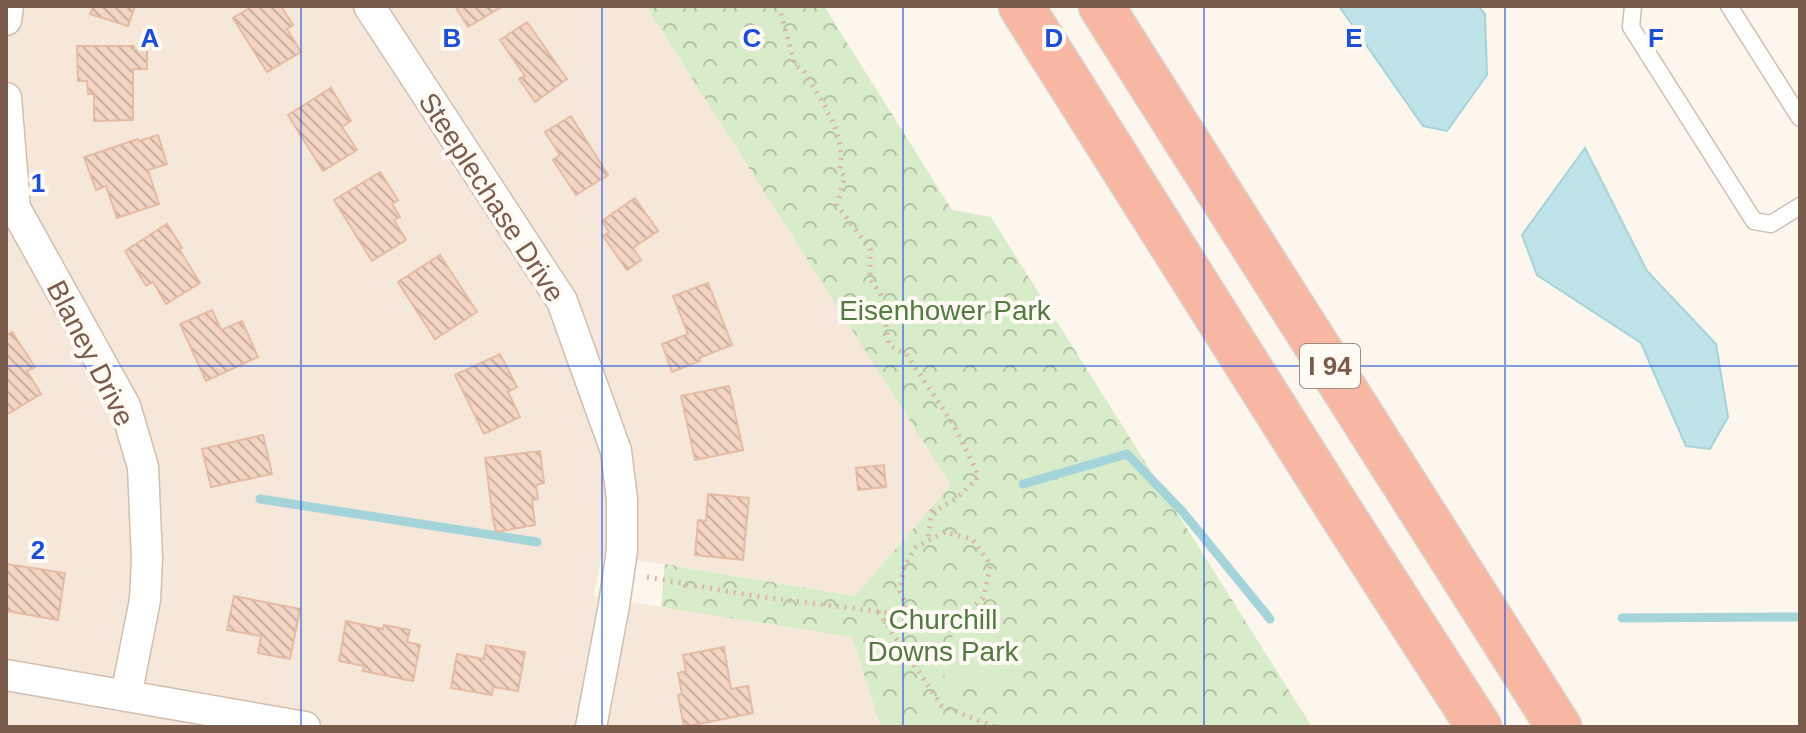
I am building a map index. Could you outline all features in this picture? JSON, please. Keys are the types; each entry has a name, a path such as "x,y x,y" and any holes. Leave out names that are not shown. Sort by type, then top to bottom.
{"highway":[{"name":"I 94","path":"1021,6 1479,727"},
{"name":"I 94","path":"1101,6 1559,727"}],"street":[{"path":"6,20 8,6"},
{"name":"Steeplechase Drive","path":"369,6 562,301 616,451 622,499 622,550 591,727"},
{"name":"Blaney Drive","path":"6,98 10,209 125,406 143,467 147,559 145,600 126,696"},
{"path":"6,675 305,727"}],"lane":[{"path":"1633,6 1631,27 1754,221 1771,224 1800,206"},
{"path":"1729,6 1800,118"}],"path":[{"path":"779,6 795,65 804,71 838,132 842,158 840,169 845,177 837,205 870,249 870,279 881,295 889,345 906,354 953,424 979,476 956,499 934,511 928,540"},
{"path":"619,572 754,596 931,618 962,616 983,598 991,565 972,539 945,532 916,547 904,567 900,591 910,615"},
{"path":"877,611 942,706 995,727"}],"shaded area":[{"path":"6,6 646,6 952,485 855,596 665,564 601,557 594,596 852,637 881,727 6,727"}],"green space":[{"name":"Eisenhower Park","path":"646,6 824,6 952,210 991,217 1312,727 881,727 852,637 661,607 665,564 855,596 951,485"},
{"path":"955,623 1016,635 1004,691 944,678"}],"water":[{"path":"1339,6 1478,6 1485,14 1487,75 1447,131 1423,126"},
{"path":"1585,148 1647,271 1716,344 1728,417 1710,449 1686,446 1641,343 1537,275 1522,235"}],"building":[{"path":"93,6 135,6 128,26 90,14"},
{"path":"253,6 281,6 293,25 287,29 301,52 267,72 233,18"},
{"path":"455,6 503,6 468,27"},
{"path":"527,22 567,79 535,102 519,79 525,76 500,40"},
{"path":"77,46 134,46 134,50 147,49 147,69 133,69 133,120 94,121 94,94 88,94 87,81 78,81"},
{"path":"331,88 351,121 342,127 357,150 323,171 288,115"},
{"path":"571,116 608,175 576,195 553,160 560,155 545,132"},
{"path":"158,135 167,164 148,170 159,204 117,218 106,186 96,190 84,157"},
{"path":"380,172 398,200 392,204 400,217 394,220 406,240 372,261 334,200"},
{"path":"635,198 658,231 633,248 641,260 627,270 603,236 609,232 602,221"},
{"path":"167,224 200,283 166,304 153,282 146,286 125,251"},
{"path":"440,255 477,312 435,339 398,282"},
{"path":"708,283 732,345 672,372 662,344 688,334 673,296"},
{"path":"212,310 221,330 242,321 258,357 206,381 180,324"},
{"path":"12,332 35,367 27,371 41,394 6,415 6,336"},
{"path":"500,354 517,387 508,392 520,417 484,434 455,375"},
{"path":"729,386 743,450 695,460 681,396"},
{"path":"263,435 272,474 211,487 202,449"},
{"path":"540,451 544,483 536,485 538,499 532,500 535,525 496,532 485,458"},
{"path":"884,465 886,487 858,490 856,468"},
{"path":"708,494 749,498 743,560 695,555 698,520 706,521"},
{"path":"6,564 65,573 58,620 6,611"},
{"path":"234,596 300,609 290,659 258,653 261,636 227,630"},
{"path":"346,621 383,629 384,625 410,630 407,642 420,645 413,681 363,671 364,666 339,661"},
{"path":"486,645 525,652 518,691 493,687 492,695 451,688 457,654 484,659"},
{"path":"724,647 731,689 748,686 753,713 684,727 678,695 682,694 678,673 686,671 683,655"}],"waterway":[{"path":"1023,484 1127,454 1182,511 1270,619"},
{"path":"260,499 537,542"},
{"path":"1622,618 1800,617"}],"park label":[{"name":"Churchill Downs Park","path":"943,635"}]}
